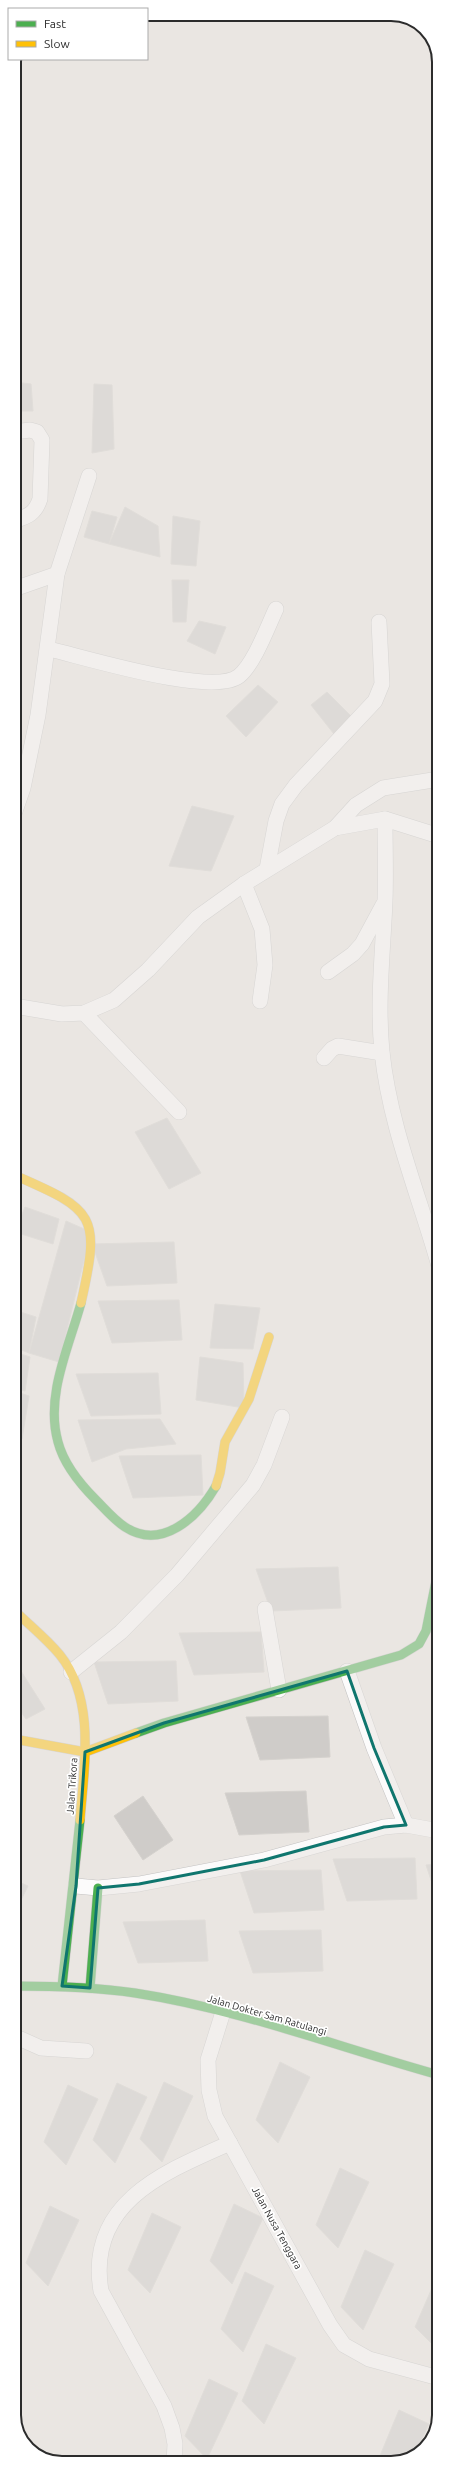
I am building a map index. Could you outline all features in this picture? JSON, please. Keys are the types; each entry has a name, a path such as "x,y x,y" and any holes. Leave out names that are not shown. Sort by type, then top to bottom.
{"street":[{"path":"21,431 30,430 37,432 42,440 40,499 37,508 32,515 21,519"},
{"path":"21,794 38,716 57,574 89,476"},
{"path":"21,587 57,574"},
{"path":"48,649 188,682 230,681 240,676 258,648 276,609"},
{"path":"267,869 276,821 282,804 296,785 375,701 382,684 379,622"},
{"path":"21,1007 62,1014 84,1014 114,1000 148,970 198,917 267,869 335,828 356,805 383,788 432,780"},
{"path":"335,828 385,819 432,834"},
{"path":"385,819 385,901 379,1015 382,1053 391,1109 403,1153 432,1244"},
{"path":"244,884 262,929 265,965 260,1001"},
{"path":"328,972 358,949 385,901"},
{"path":"84,1014 179,1112"},
{"path":"324,1058 332,1049 338,1046 382,1053"},
{"path":"21,1178 72,1202 89,1221 91,1254 84,1294 57,1383 55,1413 57,1432 67,1464 89,1493 122,1525 133,1532 151,1535 168,1533 194,1514 208,1497 218,1478 226,1437 244,1408 268,1337"},
{"path":"71,1672 121,1632 177,1575 253,1484 264,1464 282,1417"},
{"path":"21,1740 85,1752 164,1723 401,1655 421,1642 429,1623 432,1598"},
{"path":"266,1609 279,1690"},
{"name":"Jalan Trikora","path":"21,1617 65,1661 71,1672 77,1688 85,1752 76,1886 62,1986"},
{"path":"347,1671 374,1748 406,1825"},
{"path":"76,1886 98,1888 139,1884 264,1860 384,1827 406,1825 432,1830"},
{"path":"90,1988 98,1888"},
{"name":"Jalan Dokter Sam Ratulangi","path":"21,1986 90,1988 224,2012 432,2073"},
{"name":"Jalan Nusa Tenggara","path":"224,2012 208,2060 209,2090 215,2116 330,2325 344,2345 369,2359 432,2376"},
{"path":"21,2039 41,2048 86,2051"},
{"path":"174,2456 175,2444 172,2428 164,2406 101,2291 98,2273 101,2254 112,2218 138,2190 188,2161 230,2143"}],"highlighted area":[{"path":"347,1671 374,1748 406,1825 384,1827 264,1860 139,1884 98,1888 90,1988 62,1986 76,1886 85,1752 164,1723"}],"building":[{"path":"21,383 31,384 33,411 21,411"},
{"path":"94,384 112,385 114,449 92,453"},
{"path":"125,507 158,526 160,557 109,544"},
{"path":"92,511 117,517 109,544 84,537"},
{"path":"173,516 200,521 196,566 171,564"},
{"path":"172,580 189,580 186,622 173,622"},
{"path":"199,621 226,627 215,654 187,641"},
{"path":"258,685 278,702 246,737 226,716"},
{"path":"327,692 352,717 334,734 311,705"},
{"path":"192,806 234,816 211,871 169,866"},
{"path":"167,1118 201,1173 169,1189 135,1132"},
{"path":"25,1207 59,1219 53,1244 21,1234 21,1217"},
{"path":"66,1221 91,1232 59,1362 29,1353"},
{"path":"174,1242 177,1283 107,1286 92,1244"},
{"path":"179,1300 182,1340 112,1343 98,1301"},
{"path":"215,1304 260,1308 253,1349 210,1348"},
{"path":"21,1312 36,1317 29,1353 21,1350"},
{"path":"21,1354 30,1357 25,1391 21,1390"},
{"path":"200,1357 243,1363 244,1408 196,1400"},
{"path":"158,1373 161,1414 91,1416 76,1374"},
{"path":"21,1393 29,1396 21,1439"},
{"path":"160,1419 176,1444 126,1449 92,1462 78,1420"},
{"path":"201,1455 203,1495 133,1498 119,1456"},
{"path":"338,1567 341,1608 271,1611 256,1569"},
{"path":"261,1632 264,1672 194,1675 179,1633"},
{"path":"176,1661 178,1701 108,1704 94,1662"},
{"path":"21,1671 45,1709 26,1719 21,1712"},
{"path":"328,1716 330,1757 260,1760 246,1717"},
{"path":"306,1791 309,1832 239,1835 225,1793"},
{"path":"143,1796 173,1840 143,1860 114,1816"},
{"path":"415,1858 417,1899 347,1901 333,1859"},
{"path":"426,1865 432,1865 432,1883"},
{"path":"321,1870 324,1910 254,1913 240,1871"},
{"path":"21,1883 28,1886 21,1900"},
{"path":"205,1920 208,1961 138,1963 123,1922"},
{"path":"321,1930 323,1971 253,1973 239,1931"},
{"path":"280,2062 310,2077 278,2143 256,2120"},
{"path":"164,2082 193,2096 162,2162 140,2139"},
{"path":"117,2083 147,2097 115,2163 93,2140"},
{"path":"68,2085 98,2099 66,2165 44,2142"},
{"path":"340,2168 369,2182 338,2248 316,2225"},
{"path":"234,2204 263,2218 232,2284 210,2261"},
{"path":"50,2206 79,2220 48,2286 26,2263"},
{"path":"152,2213 181,2227 150,2293 128,2270"},
{"path":"365,2250 394,2264 363,2330 341,2307"},
{"path":"245,2272 274,2286 243,2352 221,2329"},
{"path":"432,2288 432,2344 415,2327"},
{"path":"266,2344 296,2358 264,2424 242,2401"},
{"path":"209,2379 238,2393 208,2456 204,2456 185,2436"},
{"path":"399,2410 429,2424 416,2448 396,2456 380,2456"}],"traffic: fast":[{"path":"81,1303 60,1372 54,1407 58,1442 64,1459 73,1474 90,1494 121,1524 139,1533 152,1535 165,1533 178,1527 189,1519 199,1509 216,1486"},
{"path":"136,1733 164,1723 401,1655 419,1644 426,1631 432,1601"},
{"path":"62,1986 80,1820"},
{"path":"90,1988 98,1888"},
{"path":"21,1986 105,1989 174,2000 250,2019 432,2073"}],"traffic: slow":[{"path":"21,1178 61,1197 76,1208 85,1219 90,1233 90,1251 81,1303"},
{"path":"216,1486 220,1473 225,1442 249,1399 269,1337"},
{"path":"21,1617 60,1655 71,1673 79,1692 85,1734 84,1778 80,1820"},
{"path":"21,1740 85,1752 136,1733"}]}
